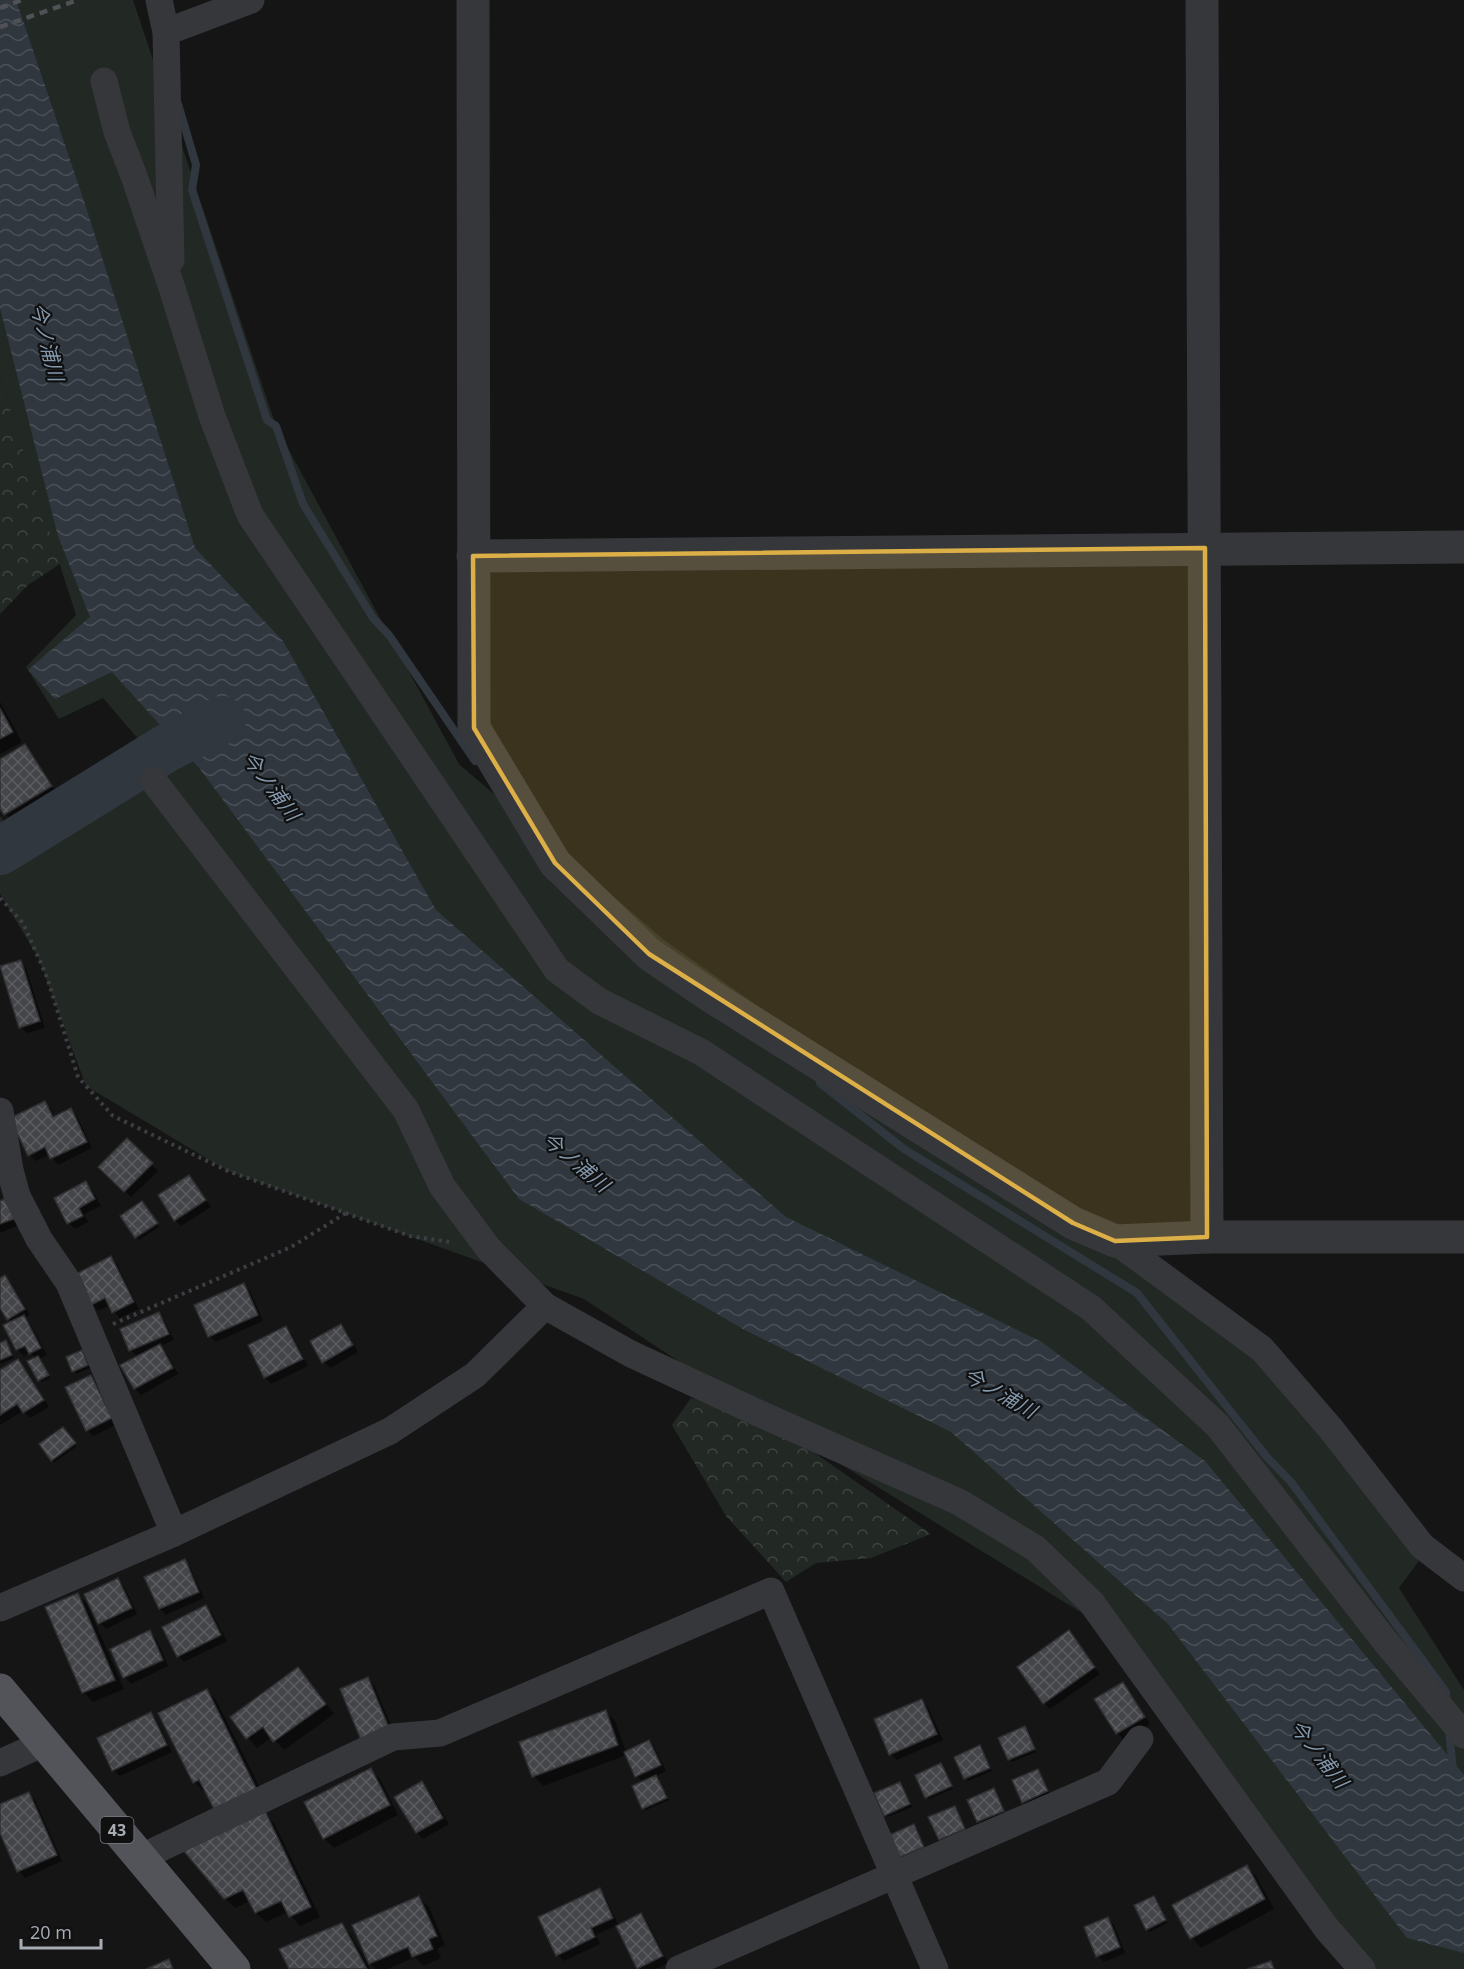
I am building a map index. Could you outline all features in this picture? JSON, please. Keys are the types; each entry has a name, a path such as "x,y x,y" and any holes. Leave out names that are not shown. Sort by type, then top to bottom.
{"main road":[{"name":"43","path":"0,1690 234,1969"}],"street":[{"path":"159,0 166,32 172,288"},
{"path":"166,32 251,0"},
{"path":"473,0 474,728 555,863 649,954 712,997 1073,1223 1115,1241 1262,1349 1331,1429 1422,1546 1464,1578"},
{"path":"1202,0 1207,1237"},
{"path":"104,81 117,132 172,288 212,416 250,515 556,970 599,1001 711,1058 1091,1308 1218,1426 1385,1641 1464,1735"},
{"path":"472,556 1464,547"},
{"path":"153,780 406,1110 442,1186 488,1248 545,1306 631,1354 959,1502 1035,1548 1091,1602 1327,1929 1362,1969"},
{"path":"0,1111 17,1196 39,1239 69,1283 174,1533"},
{"path":"1115,1241 1207,1237 1464,1237"},
{"path":"0,1608 174,1533 390,1431 475,1375 545,1306"},
{"path":"140,1858 393,1737 440,1733 771,1591 935,1969"},
{"path":"679,1969 1108,1782 1140,1739"},
{"path":"0,1763 44,1743"}],"path":[{"path":"0,898 23,923 47,976 78,1077 113,1116 228,1172 410,1236 488,1248"},
{"path":"90,1334 291,1246 346,1213"}],"highlighted area":[{"path":"1205,548 1207,1237 1115,1241 1073,1223 649,954 555,863 474,728 473,556"}],"green space":[{"path":"0,0 133,0 276,426 459,764 664,940 1110,1254 1224,1321 1427,1550 1399,1588 1464,1690 1464,1969 1365,1969 1113,1632 756,1412 584,1299 228,1171 86,1086 38,957 0,894 0,816 7,826 140,741 103,698 59,719 26,667 76,615 0,379"},
{"path":"0,379 60,564 28,585 0,614"},
{"path":"691,1398 756,1412 931,1534 871,1558 816,1563 786,1582 726,1516 672,1425"}],"water":[{"name":"今ノ浦川","path":"0,0 16,0 84,201 195,548 283,641 436,910 786,1217 1040,1341 1205,1461 1464,1775 1464,1953 1407,1938 1168,1624 951,1432 743,1329 519,1199 200,769 112,672 55,699 28,670 90,617 58,536 0,308"}],"building":[{"path":"0,708 13,732 0,739"},
{"path":"25,744 52,786 4,815 0,809 0,759"},
{"path":"21,960 40,1021 19,1028 0,966"},
{"path":"45,1101 53,1117 71,1108 87,1142 50,1159 45,1147 28,1156 10,1118"},
{"path":"127,1138 153,1163 124,1192 98,1167"},
{"path":"189,1175 206,1200 174,1221 158,1195"},
{"path":"86,1181 95,1199 79,1208 83,1216 67,1224 54,1198"},
{"path":"10,1196 19,1217 0,1224 0,1201"},
{"path":"142,1201 158,1223 135,1238 120,1216"},
{"path":"111,1256 134,1302 112,1313 105,1298 91,1305 76,1274"},
{"path":"5,1275 25,1309 7,1320 0,1308 0,1278"},
{"path":"244,1283 258,1315 208,1337 194,1305"},
{"path":"159,1312 169,1334 129,1351 120,1329"},
{"path":"24,1315 41,1348 29,1354 25,1346 16,1350 3,1325"},
{"path":"341,1324 353,1345 322,1363 310,1341"},
{"path":"286,1326 303,1359 264,1378 248,1345"},
{"path":"6,1340 12,1355 0,1360 0,1343"},
{"path":"160,1344 173,1368 134,1389 120,1365"},
{"path":"82,1350 88,1365 72,1372 66,1357"},
{"path":"38,1356 49,1375 38,1381 27,1361"},
{"path":"18,1359 44,1400 23,1413 17,1404 0,1415 0,1370"},
{"path":"91,1375 112,1418 86,1431 65,1387"},
{"path":"63,1427 76,1443 51,1461 39,1444"},
{"path":"185,1559 199,1592 159,1609 144,1577"},
{"path":"118,1578 132,1608 98,1624 84,1594"},
{"path":"78,1593 115,1680 82,1693 45,1607"},
{"path":"206,1605 221,1635 177,1657 162,1627"},
{"path":"150,1630 163,1660 123,1678 110,1649"},
{"path":"1069,1630 1095,1667 1043,1704 1017,1667"},
{"path":"298,1667 326,1704 273,1742 263,1727 246,1739 230,1717"},
{"path":"368,1677 389,1728 361,1740 340,1689"},
{"path":"1123,1682 1145,1717 1116,1734 1094,1699"},
{"path":"207,1689 257,1790 215,1811 199,1780 193,1783 158,1713"},
{"path":"922,1699 937,1734 889,1755 874,1719"},
{"path":"606,1710 618,1745 532,1777 519,1742"},
{"path":"151,1712 167,1745 112,1771 97,1738"},
{"path":"1025,1726 1035,1749 1008,1760 998,1738"},
{"path":"649,1740 661,1765 635,1777 624,1752"},
{"path":"980,1745 990,1768 964,1779 954,1757"},
{"path":"941,1763 952,1786 925,1798 915,1775"},
{"path":"371,1768 390,1805 323,1839 304,1802"},
{"path":"1038,1769 1048,1791 1022,1803 1012,1780"},
{"path":"656,1775 667,1798 642,1809 632,1786"},
{"path":"422,1781 443,1818 416,1833 394,1797"},
{"path":"900,1782 910,1804 884,1816 874,1793"},
{"path":"994,1788 1004,1811 977,1822 967,1800"},
{"path":"29,1792 57,1855 17,1872 0,1833 0,1804"},
{"path":"955,1806 965,1829 939,1840 928,1817"},
{"path":"265,1811 311,1907 289,1917 281,1901 255,1913 243,1890 224,1899 183,1850"},
{"path":"914,1824 924,1847 898,1858 887,1836"},
{"path":"1247,1865 1265,1899 1190,1939 1172,1905"},
{"path":"600,1888 613,1918 591,1928 595,1937 556,1956 538,1917"},
{"path":"419,1896 437,1936 429,1939 433,1949 412,1957 408,1947 369,1964 352,1925"},
{"path":"1154,1896 1166,1920 1146,1930 1134,1905"},
{"path":"641,1913 663,1956 637,1969 616,1926"},
{"path":"1108,1917 1120,1947 1096,1957 1084,1927"},
{"path":"342,1923 367,1969 289,1969 279,1949"},
{"path":"169,1959 173,1969 146,1969"},
{"path":"1271,1961 1274,1969 1247,1969"}],"waterway":[{"path":"178,104 196,165 192,190 267,420 276,426 303,504 373,618 389,635 475,761"},
{"path":"0,851 165,749 222,720"},
{"path":"820,1083 904,1149 1137,1293 1266,1456 1291,1482 1446,1692 1447,1702"},
{"path":"1449,1730 1453,1771"}],"railway":[{"path":"0,8 22,0"},
{"path":"0,27 78,0"}]}
